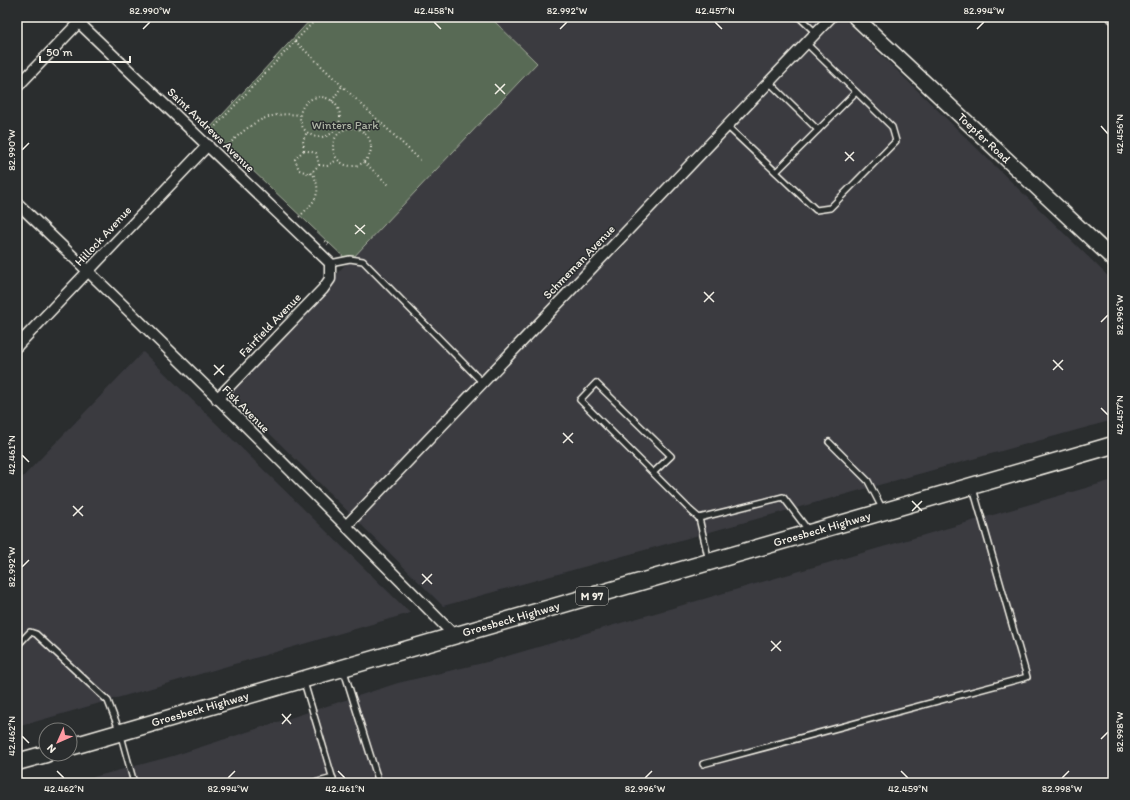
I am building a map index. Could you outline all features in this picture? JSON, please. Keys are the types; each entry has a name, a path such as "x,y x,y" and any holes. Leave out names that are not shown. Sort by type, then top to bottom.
{"main road":[{"name":"Groesbeck Highway","path":"78,745 1113,445"},
{"path":"17,762 38,756"}],"street":[{"name":"Schmeman Avenue","path":"346,526 831,17"},
{"name":"Toepfer Road","path":"855,17 1112,255"},
{"path":"17,87 78,19"},
{"name":"Saint Andrews Avenue","path":"78,19 330,263"},
{"name":"Hillock Avenue","path":"17,346 208,144"},
{"name":"Fisk Avenue","path":"17,203 88,271 346,526 455,636"},
{"name":"Fairfield Avenue","path":"217,399 323,289 330,279 330,263"}],"lane":[{"path":"799,17 816,33"},
{"path":"727,126 816,210 830,208 896,141 892,127 806,43"},
{"path":"770,82 818,130"},
{"path":"776,172 856,92"},
{"path":"330,263 350,259 363,261 483,382"},
{"path":"654,473 671,456 596,383 580,400 699,518 710,562"},
{"path":"829,442 868,481 883,511"},
{"path":"703,764 1027,677 972,485"},
{"path":"699,518 783,497 810,532"},
{"path":"17,646 30,632 36,634 108,701 120,732 134,783"},
{"path":"343,668 379,783"},
{"path":"303,679 333,780 314,783"}],"path":[{"path":"209,132 318,17"},
{"path":"295,42 420,160"},
{"path":"332,102 342,86"},
{"path":"321,97 332,102 340,113 340,120 335,131 324,137 317,137 307,132 302,126 300,115 303,106 314,98 321,97"},
{"path":"226,147 243,130 259,120 281,114 300,115"},
{"path":"365,134 380,123"},
{"path":"348,128 360,130 365,134 371,146 370,152 364,162 357,166 350,167 337,160 332,151 332,145 338,134 348,128"},
{"path":"335,131 338,134"},
{"path":"304,150 303,140 307,132"},
{"path":"304,150 316,153 319,165"},
{"path":"304,150 295,159 299,170 310,174 319,165"},
{"path":"319,165 327,166 337,160"},
{"path":"364,162 389,185"},
{"path":"299,217 316,197 318,186 312,172"}],"shaded area":[{"path":"490,17 842,17 1113,281 1113,420 443,606 226,390 537,63"},
{"path":"143,352 410,613 17,727 17,483"},
{"path":"1113,480 1113,783 71,783 173,756 398,683 487,662"}],"green space":[{"name":"Winters Park","path":"313,17 490,17 537,63 349,262 209,129"}]}
